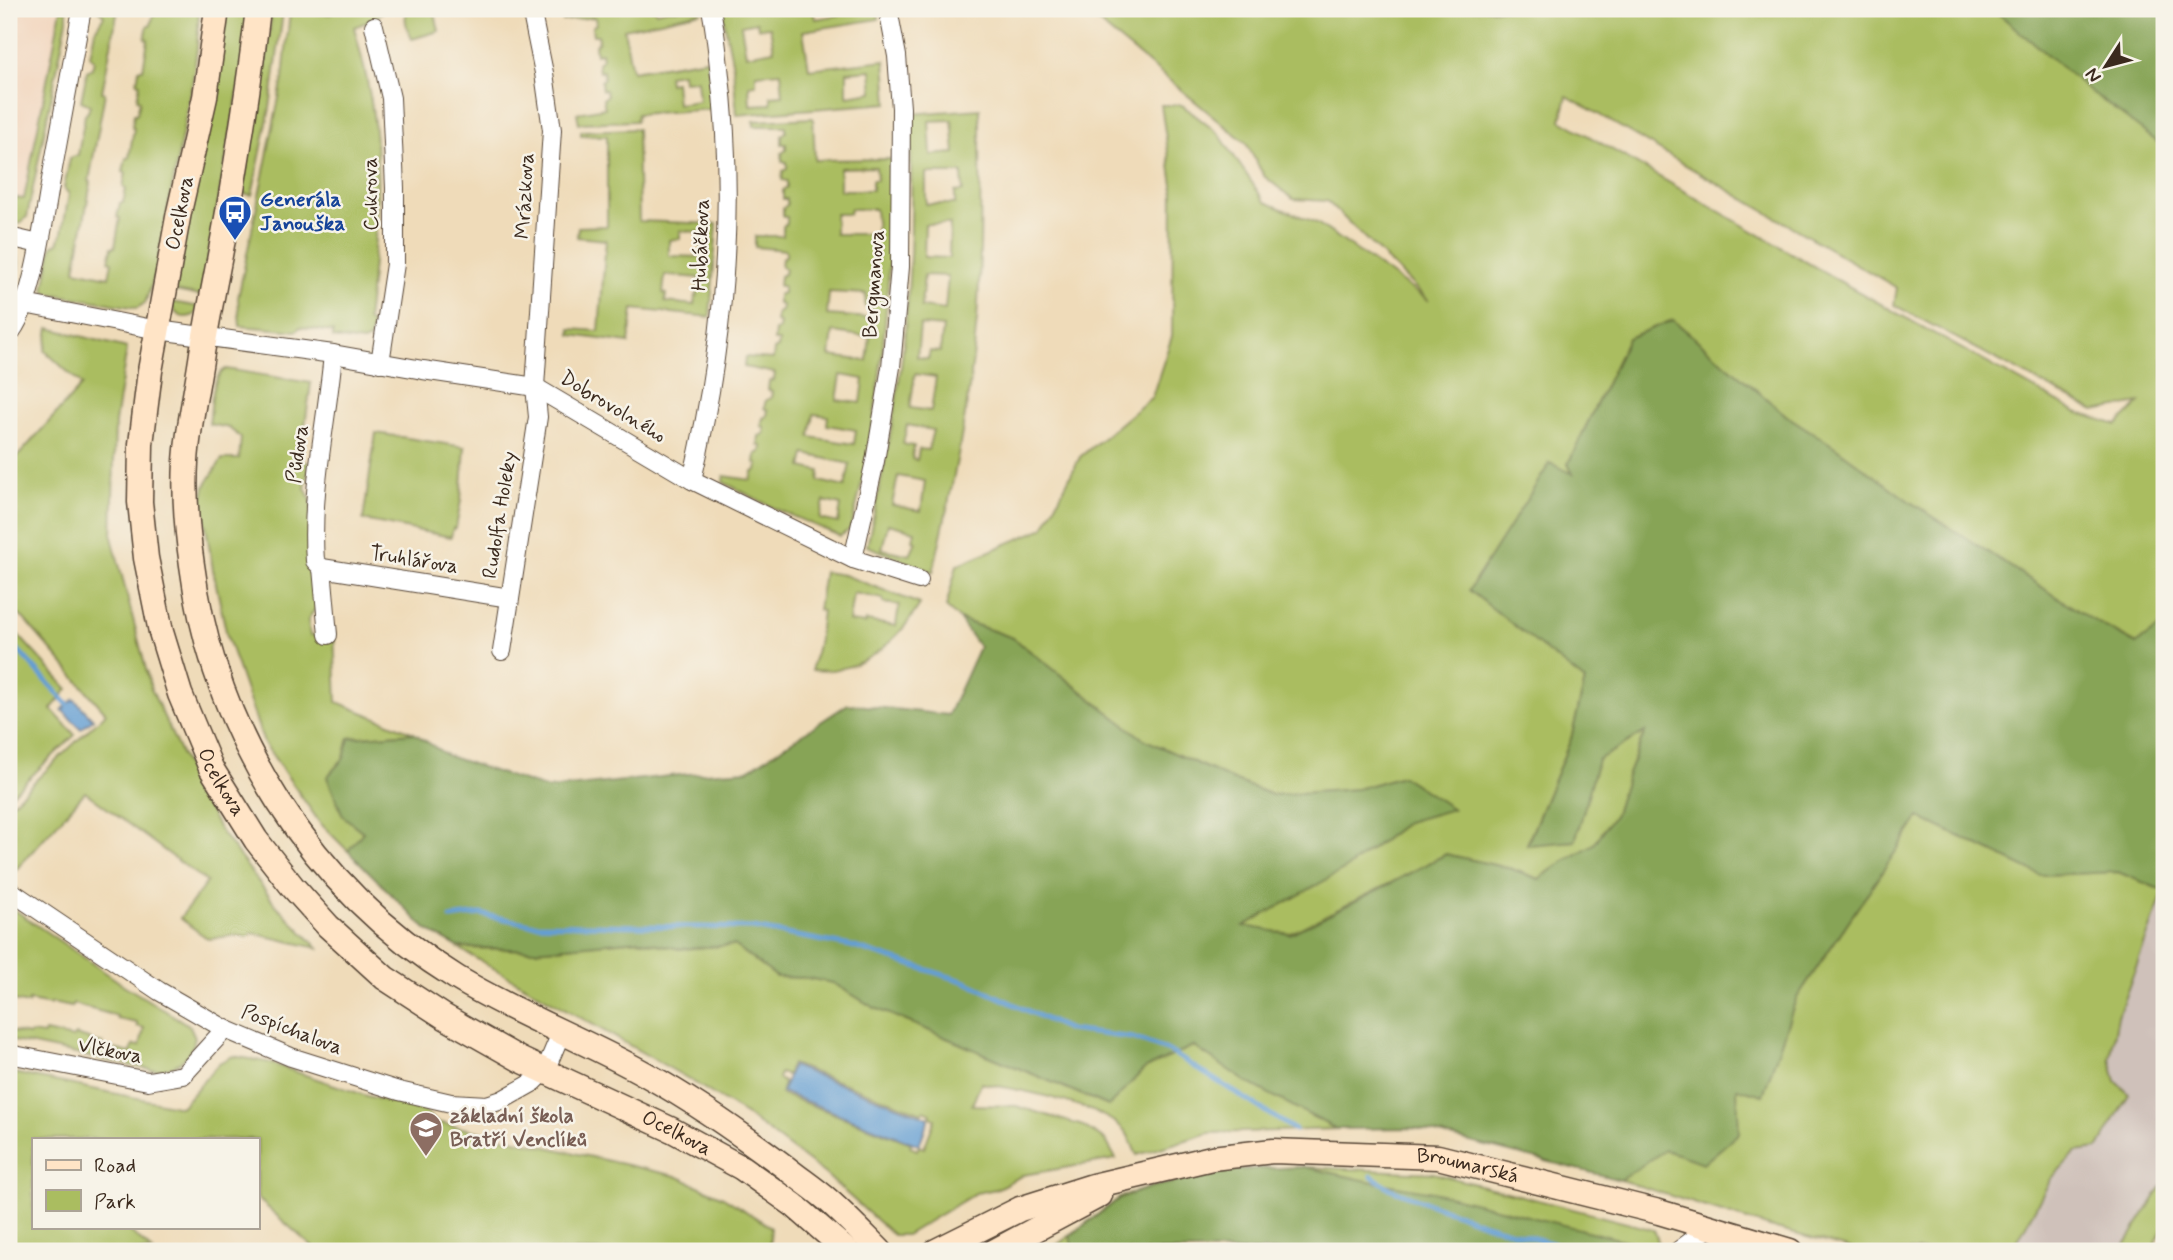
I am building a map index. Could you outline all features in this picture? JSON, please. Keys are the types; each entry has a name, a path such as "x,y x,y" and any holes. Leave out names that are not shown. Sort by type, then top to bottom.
{"street":[{"path":"9,334 16,327 17,302 39,244 82,9"},
{"name":"Ocelkova","path":"216,9 205,97 179,212 150,371 141,444 140,502 146,558 162,632 180,694 211,768 256,840 292,886 328,926 368,964 405,993 545,1071 672,1130 742,1168 794,1205 847,1251"},
{"name":"Ocelkova","path":"258,9 213,338 186,462 188,533 197,601 211,660 228,707 248,750 271,792 293,824 356,898 380,920 452,975 486,995 646,1074 737,1130 827,1199 880,1251"},
{"name":"Mrázkova","path":"531,9 552,130 535,387"},
{"name":"Hubáčkova","path":"692,480 708,411 721,318 727,223 725,119 712,9"},
{"name":"Bergmanova","path":"853,559 875,461 891,367 900,267 901,108 897,56 888,9"},
{"name":"Cukrova","path":"374,26 391,98 396,188 395,264 380,363"},
{"path":"9,237 39,244"},
{"path":"17,302 213,338"},
{"name":"Dobrovolného","path":"213,338 333,354 535,387 692,480 853,559 919,580"},
{"name":"Půdova","path":"328,635 313,540 315,497 333,354"},
{"name":"Rudolfa Holeky","path":"502,650 538,417 535,387"},
{"name":"Truhlářova","path":"318,564 510,598"},
{"name":"Pospíchalova","path":"9,890 159,991 225,1029 291,1057 348,1076 451,1103 487,1105 502,1100 534,1082 545,1071"},
{"name":"Vlčkova","path":"9,1054 148,1081 183,1075 225,1029"},
{"path":"545,1071 561,1032"},
{"name":"Broumarská","path":"936,1251 1020,1209 1137,1174 1212,1158 1273,1151 1437,1157 1659,1212 1790,1251"},
{"name":"Broumarská","path":"996,1251 1137,1174"},
{"path":"822,1228 835,1251"},
{"path":"1678,1251 1709,1228"}],"shaded area":[{"path":"9,9 61,9 24,200 9,197"},
{"path":"2164,891 2164,1183 2121,1251 2012,1251 2051,1179 2076,1152 2116,1081 2110,1059 2118,1016"}],"green space":[{"path":"61,9 67,9 67,20 27,217 19,224 9,222 9,197 24,199"},
{"path":"99,9 118,9 102,92 105,93 75,270 109,277 112,262 109,261 112,247 115,247 120,218 117,217 126,189 123,187 126,173 123,172 126,158 129,158 134,114 137,114 140,100 137,99 139,69 143,69 148,40 145,39 154,11 147,9 199,9 193,79 155,275 145,303 137,308 47,293 44,289 52,246 58,243 62,233 69,194 64,188 70,158 78,155 85,115 90,105 81,101 87,71 92,68 94,60 90,56 95,30 104,16"},
{"path":"226,9 253,9 201,296 175,291"},
{"path":"272,9 283,9 282,20 270,108 252,195 241,193 262,95"},
{"path":"333,9 379,9 382,12 375,19 354,27 372,110 377,171 376,222 367,321 372,324 370,339 363,342 333,338 333,332 300,327 297,331 240,326 238,298 283,78 290,11 331,14"},
{"path":"408,9 434,9 439,31 412,39 407,28"},
{"path":"560,9 655,9 656,12 668,9 700,9 701,12 624,29 632,71 707,59 714,109 637,114 636,121 579,123 577,113 605,108 603,99 607,96 606,90 602,90 603,71 599,72 598,63 602,60 601,53 596,54 595,45 599,41 598,35 593,35 595,17 563,21","holes":["682,73 683,81 697,80 699,101 677,104 675,82 669,83 668,75"]},
{"path":"722,9 813,9 815,19 863,9 878,9 879,19 803,31 809,69 885,60 888,103 737,115 733,67","holes":["757,22 758,28 770,27 774,50 746,55 741,25","871,70 873,92 847,96 847,72","781,72 783,95 771,96 771,104 750,105 749,85 756,84 756,74"]},
{"path":"1082,9 1993,9 2164,147 2164,624 2137,644 2091,619 1906,499 1787,416 1673,320 1628,338 1568,464 1574,475 1550,463 1585,680 1571,739 1527,844 1575,841 1598,759 1645,731 1615,814 1594,844 1539,879 1512,869 1446,854 1289,934 1242,926 1347,868 1407,822 1452,809 1402,776 1357,789 1273,795 1233,780 1143,739 1013,638 959,619 946,607 957,565 1044,528 1080,457 1152,397 1172,336 1173,185 1161,105 1182,105 1219,134 1265,202 1317,223 1429,301 1327,201 1293,199 1264,176 1246,143","holes":["1567,96 1897,288 1894,305 2094,411 2140,403 2117,425 2076,412 1841,282 1561,120"]},
{"path":"1993,9 2164,9 2164,147 2090,91"},
{"path":"980,109 980,266 974,351 960,447 933,572 867,546 890,434 905,335 911,241 910,114","holes":["952,120 955,153 931,155 929,121","926,173 962,173 963,191 955,192 955,204 926,204","925,224 950,224 949,258 924,257","924,275 948,276 945,310 921,307","920,325 943,327 940,352 930,351 928,359 917,357","915,374 936,377 931,411 910,408","907,425 933,430 928,450 919,449 917,460 912,459 914,446 903,444","898,476 925,481 921,511 892,505","888,524 915,531 913,540 916,541 910,555 882,549"]},
{"path":"813,118 815,160 891,159 890,251 878,388 863,479 852,524 849,530 840,536 776,509 723,482 724,476 751,480 753,472 757,470 756,454 761,452 762,446 758,445 759,436 764,434 765,427 761,426 768,410 764,408 772,391 768,390 769,381 774,380 775,373 744,367 745,357 773,359 779,341 774,341 775,331 779,329 780,323 776,322 782,305 778,304 778,295 783,293 783,286 779,286 780,276 784,274 785,268 781,267 786,250 755,247 755,236 783,236 783,226 787,224 787,217 783,217 787,199 783,199 783,190 787,187 787,181 782,180 783,171 787,169 787,162 782,162 786,144 782,144 782,135 786,132 786,126 754,126 754,121","holes":["876,167 877,180 872,180 872,190 840,190 840,168","850,209 875,209 877,234 835,234 835,214 849,214","829,292 866,294 865,307 872,308 871,318 827,315","833,332 870,337 867,361 830,356","841,375 864,379 861,403 837,400","814,414 828,416 827,425 856,430 854,444 810,437","805,454 850,464 845,487 819,481 820,471 802,467","824,501 841,505 838,523 820,519"]},
{"path":"637,129 639,221 717,224 710,317 633,309 629,343 571,335 571,329 599,331 606,240 577,237 578,227 607,226 607,136 581,135 581,131","holes":["680,231 701,232 701,257 669,256 669,240 680,239","665,275 699,278 694,305 665,302"]},
{"path":"9,244 13,245 11,251 18,261 14,283 9,286"},
{"path":"172,302 200,307 194,315 182,317 174,310"},
{"path":"1673,320 1787,416 1906,499 2091,619 2136,644 2164,624 2164,891 2118,872 2040,875 1919,817 1796,999 1763,1095 1737,1088 1739,1133 1704,1163 1665,1150 1620,1180 1415,1128 1336,1129 1245,1081 1193,1046 1144,1069 1109,1106 873,1007 833,983 807,978 777,977 734,945 680,949 639,940 535,950 458,947 427,930 348,851 363,832 343,816 327,777 344,758 349,738 414,733 448,756 548,789 748,770 848,704 948,715 979,647 959,619 1013,638 1143,739 1272,795 1357,789 1402,776 1453,809 1407,822 1347,868 1244,926 1290,934 1446,854 1512,869 1539,879 1594,844 1615,814 1645,732 1598,760 1575,841 1527,845 1571,739 1585,681 1469,590 1550,463 1573,474 1568,464 1628,338"},
{"path":"49,328 127,348 115,422 112,537 151,689 219,829 276,905 318,948 252,933 247,937 237,935 208,939 180,918 207,882 85,792 14,872 9,867 9,806 106,713 24,619 9,607 9,466 82,385 45,351"},
{"path":"226,369 311,383 300,461 310,463 305,488 311,500 314,568 319,597 316,608 308,619 310,635 323,636 334,632 337,702 414,733 349,738 344,758 327,777 343,816 363,832 348,851 320,823 264,743 227,636 202,502 205,486 222,459 239,459 241,438 229,428 209,424 214,386"},
{"path":"376,433 465,447 461,500 456,528 453,528 451,537 363,520"},
{"path":"824,572 844,575 920,604 900,631 875,653 861,662 829,670 812,670 822,611 818,610","holes":["853,593 883,599 883,603 899,605 896,626 866,621 866,624 849,622"]},
{"path":"9,625 68,689 51,709 75,735 9,797"},
{"path":"1919,817 2040,875 2118,872 2164,891 2118,1016 2110,1059 2116,1081 2129,1094 2098,1149 2076,1152 2051,1179 2012,1251 1859,1251 1776,1229 1620,1180 1665,1150 1737,1087 1763,1095 1796,999"},
{"path":"9,906 125,986 190,1026 195,1037 186,1057 168,1068 152,1070 9,1040 9,1031 29,1035 44,1035 45,1032 73,1038 75,1035 103,1044 103,1047 131,1053 133,1045 140,1046 144,1028 137,1026 137,1023 117,1019 117,1016 73,1004 72,1007 9,1000"},
{"path":"639,940 680,949 734,945 777,977 807,978 833,983 873,1007 1108,1106 1144,1069 1193,1046 1245,1081 1336,1129 1209,1133 1137,1155 1125,1131 1097,1113 1057,1099 981,1083 972,1105 1016,1106 1083,1126 1106,1141 1116,1159 1023,1175 996,1189 976,1193 906,1235 893,1235 825,1174 745,1114 687,1078 458,948 535,950","holes":["792,1064 922,1113 924,1110 931,1113 930,1117 935,1119 924,1148 919,1146 917,1150 910,1147 911,1143 781,1094 784,1082 778,1079 780,1073 787,1075"]},
{"name":"základní škola Bratří Venclíků","path":"233,1056 267,1062 367,1096 424,1111 436,1122 676,1176 723,1197 771,1227 769,1251 369,1251 364,1247 361,1251 317,1251 259,1200 259,1138 32,1138 32,1228 126,1228 153,1251 24,1251 9,1237 9,1072 181,1107 219,1063"},
{"path":"1305,1167 1433,1173 1654,1230 1658,1248 1657,1251 1049,1251 1121,1197 1151,1187 1235,1170"},
{"path":"1305,1167 1433,1192 1658,1249 1073,1251 1070,1236 1119,1199 1151,1187 1235,1170"},
{"path":"2164,1183 2164,1226 2152,1251 2121,1251"}],"water":[{"path":"74,699 93,719 81,729 62,710"},
{"path":"792,1066 929,1118 919,1145 782,1092"}],"waterway":[{"path":"9,640 68,705"},
{"path":"451,918 480,914 531,924 753,928 851,946 966,982 1069,1030 1133,1038 1169,1051 1295,1130"},
{"path":"1372,1176 1391,1189 1485,1224 1572,1249 1615,1251"}],"place":[{"name":"Generála Janouška","path":"235,242"},
{"name":"základní škola Bratří Venclíků","path":"426,1158"}]}
